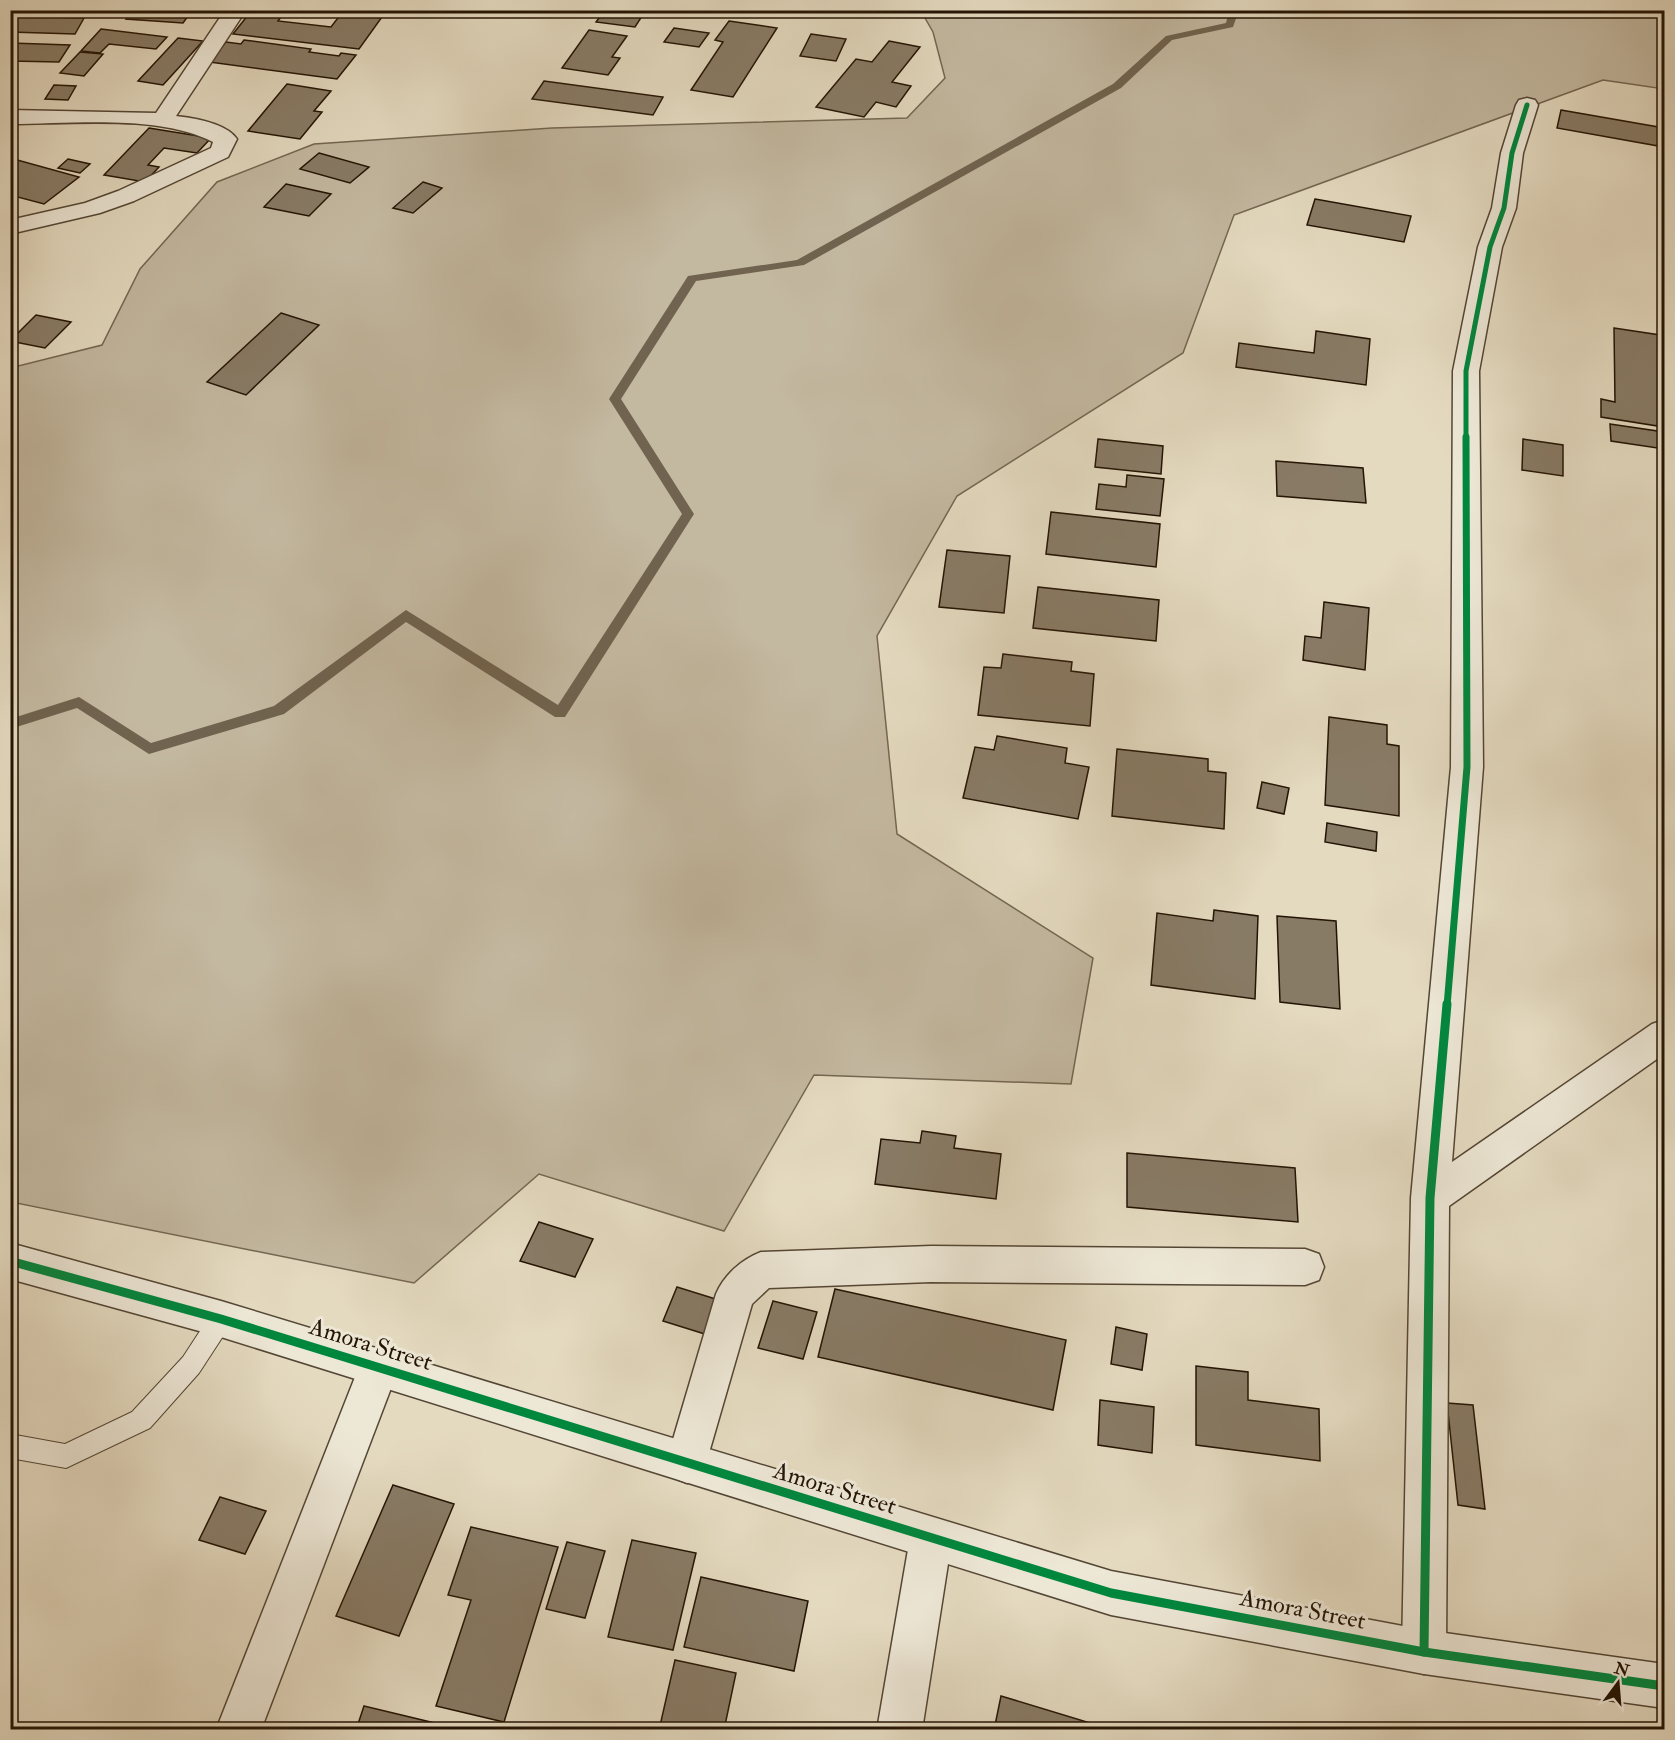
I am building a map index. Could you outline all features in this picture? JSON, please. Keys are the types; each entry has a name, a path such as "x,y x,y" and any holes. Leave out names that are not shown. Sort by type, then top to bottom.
{"street":[{"path":"163,119 236,10"},
{"path":"1424,1652 1430,1198 1467,767 1466,371 1490,247 1504,208 1512,153 1527,105"},
{"path":"10,117 163,119 214,131 226,139 220,152 126,196 92,208 10,227"},
{"path":"1430,1198 1665,1035"},
{"name":"Amora Street","path":"10,1261 221,1318 1111,1593 1424,1652 1665,1686"},
{"path":"687,1463 735,1294 761,1270 931,1264 1305,1267"},
{"path":"238,1730 379,1367"},
{"path":"899,1730 931,1538"}],"lane":[{"path":"10,1446 66,1456 141,1420 191,1365 221,1318"}],"shaded area":[{"path":"921,11 1664,11 1664,89 1603,80 1234,215 1183,353 957,496 877,636 897,834 1093,958 1071,1084 814,1075 724,1231 539,1174 414,1283 11,1202 10,368 102,345 140,269 217,182 314,144 552,128 907,118 945,78 933,32"}],"building":[{"path":"10,10 21,10 17,16 84,18 75,34 10,32"},
{"path":"106,10 215,10 210,17 188,16 183,23 126,19 131,12"},
{"path":"252,10 286,10 278,21 331,27 344,10 387,10 359,49 233,34"},
{"path":"605,10 644,13 635,27 596,22"},
{"path":"729,21 777,28 733,97 691,90 723,42 715,40"},
{"path":"674,28 709,33 699,47 664,42"},
{"path":"101,29 167,37 156,49 109,44 100,53 81,51"},
{"path":"589,30 627,36 612,57 620,58 608,75 562,68"},
{"path":"811,34 846,39 836,61 800,56"},
{"path":"178,38 203,41 163,85 138,81"},
{"path":"244,40 311,49 309,52 339,56 341,53 356,55 337,79 209,62 226,42 241,44"},
{"path":"889,41 920,47 892,82 911,86 896,107 876,102 864,117 816,107 856,59 872,62"},
{"path":"10,43 70,45 59,62 10,61"},
{"path":"80,52 103,54 84,76 60,73"},
{"path":"544,81 663,97 653,115 532,99"},
{"path":"287,84 331,91 314,111 322,112 300,139 248,131"},
{"path":"54,85 76,86 68,100 45,99"},
{"path":"1561,110 1664,128 1664,147 1557,128"},
{"path":"149,128 211,138 197,153 164,148 148,165 159,167 145,182 104,175"},
{"path":"319,153 369,167 350,183 300,169"},
{"path":"10,158 79,177 44,204 10,195"},
{"path":"68,159 90,164 80,173 58,168"},
{"path":"423,182 442,188 413,213 393,208"},
{"path":"286,184 331,194 309,216 264,207"},
{"path":"1315,199 1411,216 1404,242 1307,225"},
{"path":"281,313 319,325 246,395 207,382"},
{"path":"36,315 71,322 45,348 10,341"},
{"path":"1614,328 1660,335 1664,427 1601,417 1601,399 1615,402"},
{"path":"1316,331 1370,339 1366,385 1236,367 1239,343 1314,353"},
{"path":"1610,424 1664,432 1664,449 1611,441"},
{"path":"1098,439 1163,446 1161,474 1095,467"},
{"path":"1523,439 1563,445 1563,476 1522,470"},
{"path":"1276,461 1363,468 1366,503 1277,496"},
{"path":"1127,475 1164,479 1160,516 1096,509 1099,484 1126,487"},
{"path":"1051,512 1160,524 1156,567 1046,554"},
{"path":"947,550 1010,556 1004,613 939,607"},
{"path":"1038,587 1159,600 1156,641 1033,628"},
{"path":"1324,602 1369,608 1365,670 1303,660 1305,636 1321,638"},
{"path":"1003,654 1072,662 1071,671 1094,674 1090,726 978,715 984,667 1001,668"},
{"path":"1329,717 1387,725 1387,744 1399,746 1399,816 1325,805"},
{"path":"997,736 1067,748 1065,763 1089,767 1078,819 963,798 975,747 994,750"},
{"path":"1117,749 1208,759 1208,771 1226,773 1224,829 1112,816"},
{"path":"1262,782 1289,788 1284,814 1257,808"},
{"path":"1327,823 1377,832 1376,851 1325,842"},
{"path":"1214,910 1258,916 1255,999 1151,985 1157,913 1213,921"},
{"path":"1277,916 1336,921 1340,1009 1280,1002"},
{"path":"922,1131 956,1136 954,1148 1001,1154 996,1199 875,1184 881,1139 920,1143"},
{"path":"1127,1153 1295,1168 1298,1222 1127,1207"},
{"path":"539,1222 593,1239 575,1277 520,1261"},
{"path":"677,1287 722,1301 708,1335 663,1321"},
{"path":"835,1289 1066,1340 1053,1410 818,1357"},
{"path":"773,1301 817,1312 803,1359 758,1348"},
{"path":"1116,1327 1147,1334 1142,1370 1111,1364"},
{"path":"1196,1366 1248,1372 1248,1400 1319,1409 1320,1461 1196,1445"},
{"path":"1100,1400 1154,1407 1152,1453 1098,1445"},
{"path":"1447,1403 1473,1405 1485,1509 1458,1505"},
{"path":"393,1485 454,1504 399,1636 336,1616"},
{"path":"220,1497 266,1511 245,1554 199,1540"},
{"path":"471,1527 558,1547 504,1722 436,1706 471,1600 448,1595"},
{"path":"632,1540 696,1553 673,1650 608,1637"},
{"path":"567,1542 605,1551 585,1618 546,1609"},
{"path":"701,1577 808,1601 794,1671 684,1647"},
{"path":"675,1660 736,1673 724,1730 659,1730"},
{"path":"1001,1696 1100,1726 1099,1730 994,1730"},
{"path":"364,1706 464,1730 356,1730"}],"waterway":[{"path":"10,724 79,702 149,749 279,710 406,615 560,713 688,514 615,399 692,278 800,263 1117,86 1169,38 1230,25 1234,10"}],"cycle path":[{"path":"1424,1652 1430,1198 1467,767 1466,371 1490,247 1504,208 1512,153 1527,105"},
{"path":"10,1261 221,1319 1111,1593 1424,1652 1664,1686"}]}
